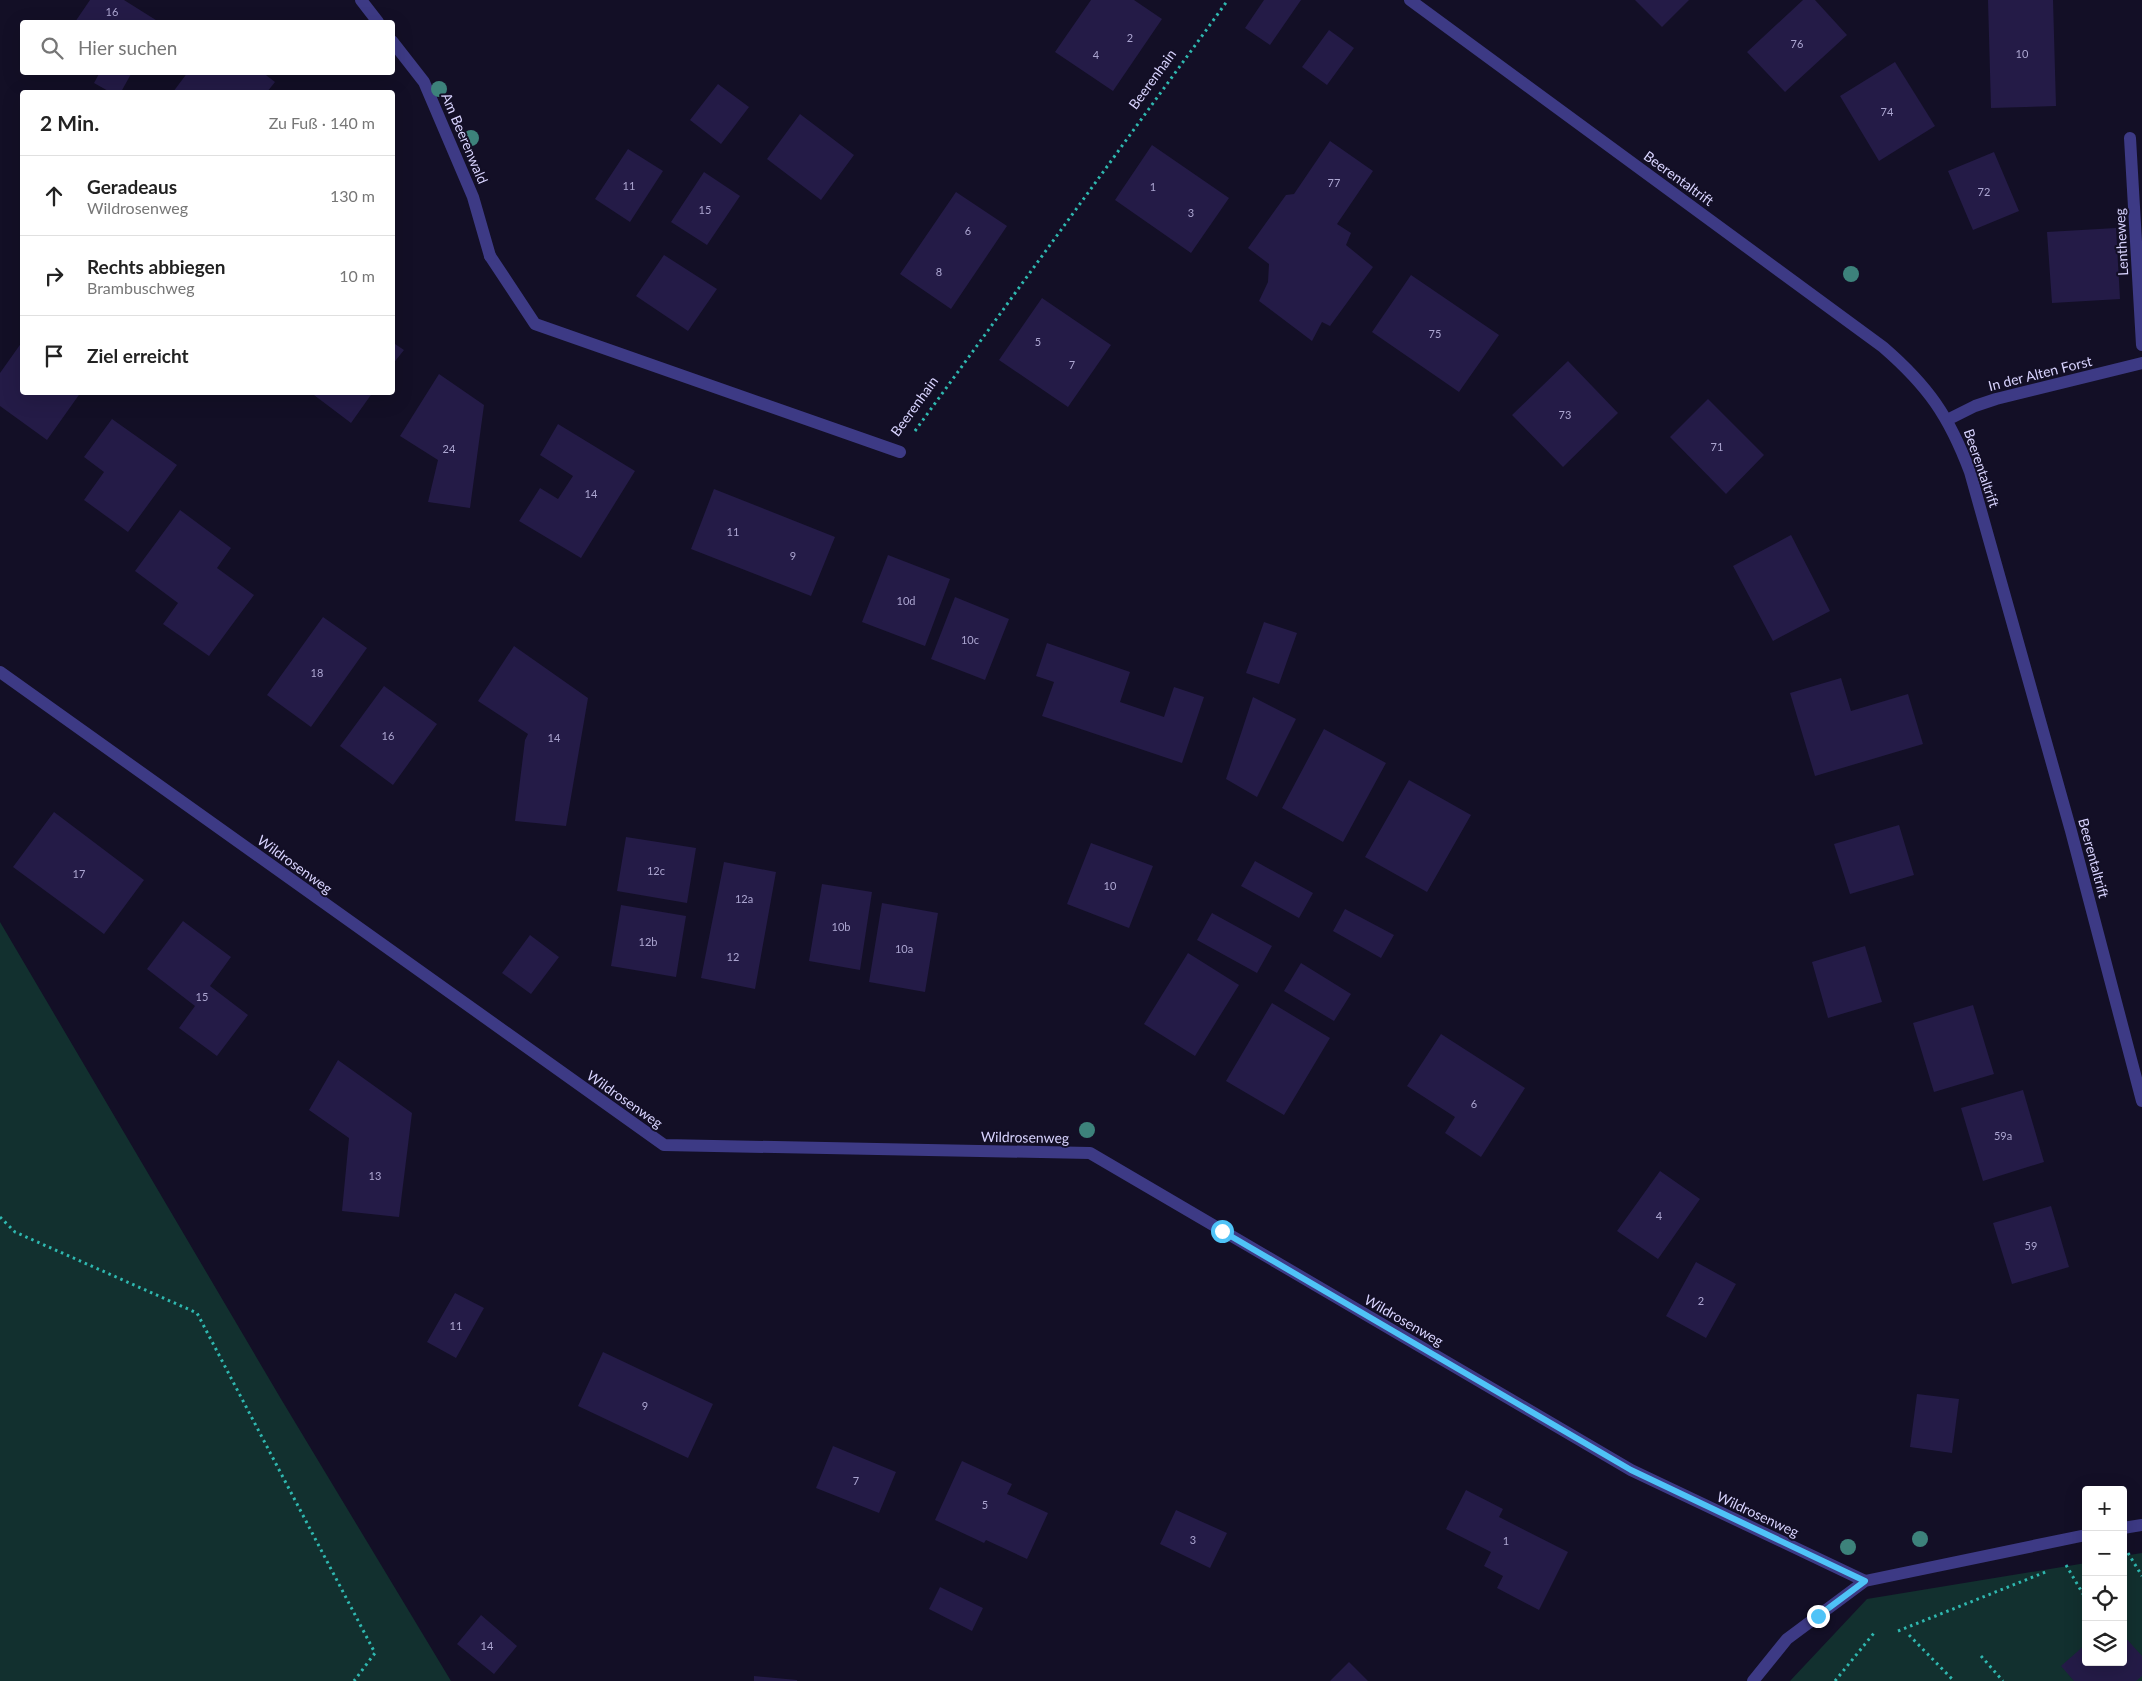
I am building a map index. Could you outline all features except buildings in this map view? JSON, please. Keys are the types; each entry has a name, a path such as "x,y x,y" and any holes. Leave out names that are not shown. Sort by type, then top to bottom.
{"street":[{"path":"361,0 376,20"},
{"name":"Beerentaltrift","path":"1410,0 1883,347 1925,387 1947,420 1970,472 2071,831 2142,1101"},
{"name":"Am Beerenwald","path":"395,45 424,82 473,197 490,256"},
{"name":"Lentheweg","path":"2130,138 2142,345"},
{"name":"Beerenhain","path":"490,256 535,324 900,452"},
{"name":"In der Alten Forst","path":"1947,420 1975,406 1996,399 2142,363"},
{"name":"Wildrosenweg","path":"0,672 664,1145 1090,1153 1631,1470 1865,1581"},
{"path":"2127,1527 2142,1525"},
{"path":"1753,1681 1787,1639 1865,1581 2082,1536"}],"path":[{"name":"Beerenhain","path":"900,452 1228,0"},
{"path":"0,1217 15,1232 197,1313 375,1653 354,1681"},
{"path":"2128,1552 2142,1576"},
{"path":"2066,1564 2082,1592"},
{"path":"1898,1631 1988,1595"},
{"path":"1835,1681 1874,1633"},
{"path":"1909,1635 1954,1681"},
{"path":"1981,1656 2003,1681"}],"green space":[{"path":"0,922 281,1399 451,1681 0,1681"},
{"path":"2142,1553 2142,1681 1790,1681 1867,1599 2082,1564 2082,1666 2127,1666 2127,1555"}],"route":[{"path":"1222,1231 1631,1470 1865,1581 1818,1616"}]}
